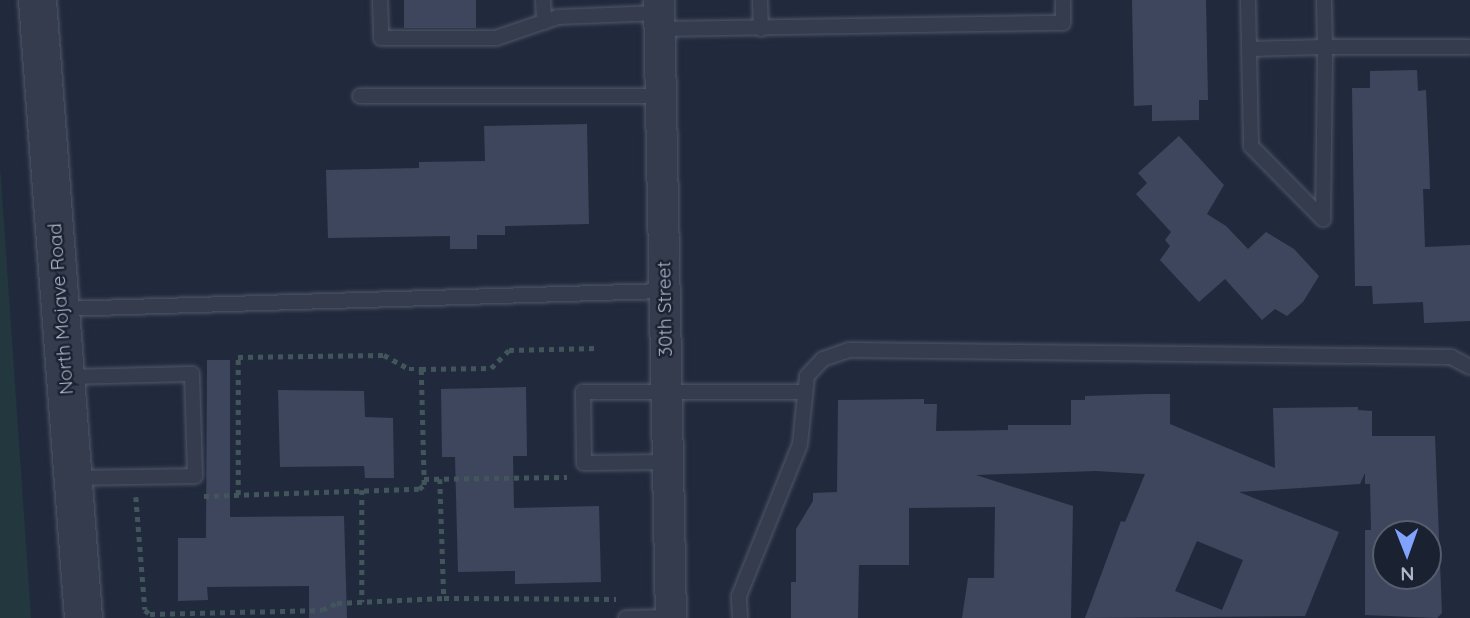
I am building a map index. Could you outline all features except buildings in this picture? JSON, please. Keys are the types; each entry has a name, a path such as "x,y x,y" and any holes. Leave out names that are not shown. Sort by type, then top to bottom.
{"street":[{"name":"North Mojave Road","path":"37,0 83,618"},
{"name":"30th Street","path":"659,14 671,617"}],"lane":[{"path":"380,0 381,38 496,38 558,17 659,14 761,29 1063,23 1063,0"},
{"path":"543,0 544,22"},
{"path":"760,0 761,29"},
{"path":"1248,0 1251,146 1324,219 1324,0"},
{"path":"1249,49 1470,47"},
{"path":"360,96 661,96"},
{"path":"61,309 665,291"},
{"path":"740,618 739,596 797,455 807,376 823,359 849,350 1451,357 1470,367"},
{"path":"66,377 192,374 195,476 73,478"},
{"path":"668,463 584,463 583,392 806,392"},
{"path":"626,618 671,617"}],"path":[{"path":"238,495 238,357 384,355 410,369 491,368 509,350 598,348"},
{"path":"200,496 419,489 424,479 421,369"},
{"path":"134,477 145,610 150,614 250,615 322,610 337,603 444,598 623,598"},
{"path":"424,479 573,477"},
{"path":"440,478 444,598"},
{"path":"362,490 362,602"},
{"path":"136,497 148,497"}],"green space":[{"path":"0,166 31,618 0,618"}]}
